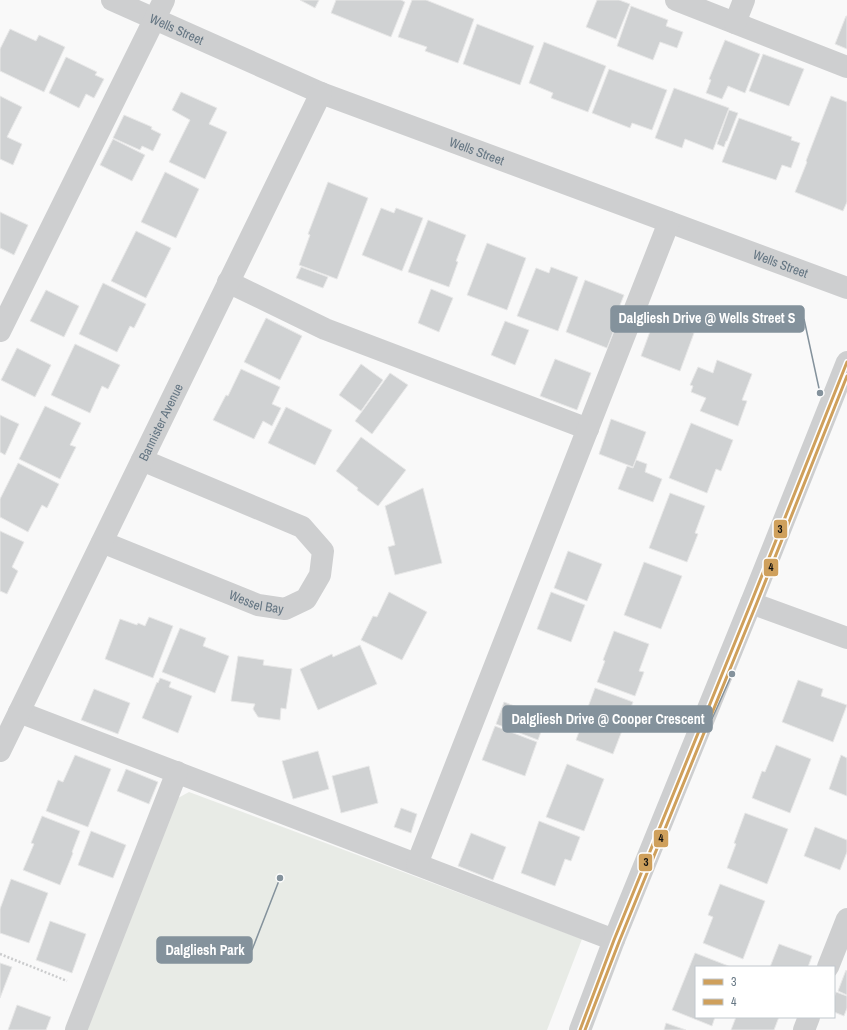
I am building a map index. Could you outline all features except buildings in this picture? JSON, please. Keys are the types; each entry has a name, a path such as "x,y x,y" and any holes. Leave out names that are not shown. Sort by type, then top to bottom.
{"street":[{"name":"Wells Street","path":"112,0 321,93 847,288"},
{"path":"0,331 164,0"},
{"path":"676,0 847,67"},
{"path":"735,23 744,0"},
{"name":"Bannister Avenue","path":"0,751 321,93"},
{"path":"417,864 669,222"},
{"path":"228,282 325,329 588,429"},
{"path":"580,1030 614,940 847,362"},
{"name":"Wessel Bay","path":"102,542 258,605 285,610 306,599 320,575 323,551 302,527 142,460"},
{"path":"751,603 847,638"},
{"path":"19,712 614,940"},
{"path":"76,1030 177,772"},
{"path":"828,966 847,919"},
{"path":"804,1030 809,1018"}],"path":[{"path":"0,954 91,990"}],"shaded area":[{"path":"189,792 582,939 547,1030 83,1030 178,798"}],"transit line":[{"name":"3","path":"580,1030 614,940 847,362"},
{"name":"4","path":"585,1030 847,376"}],"place":[{"name":"Dalgliesh Drive @ Wells Street S","path":"820,393"},
{"name":"Dalgliesh Drive @ Cooper Crescent","path":"732,674"},
{"name":"Dalgliesh Park","path":"280,878"}]}
